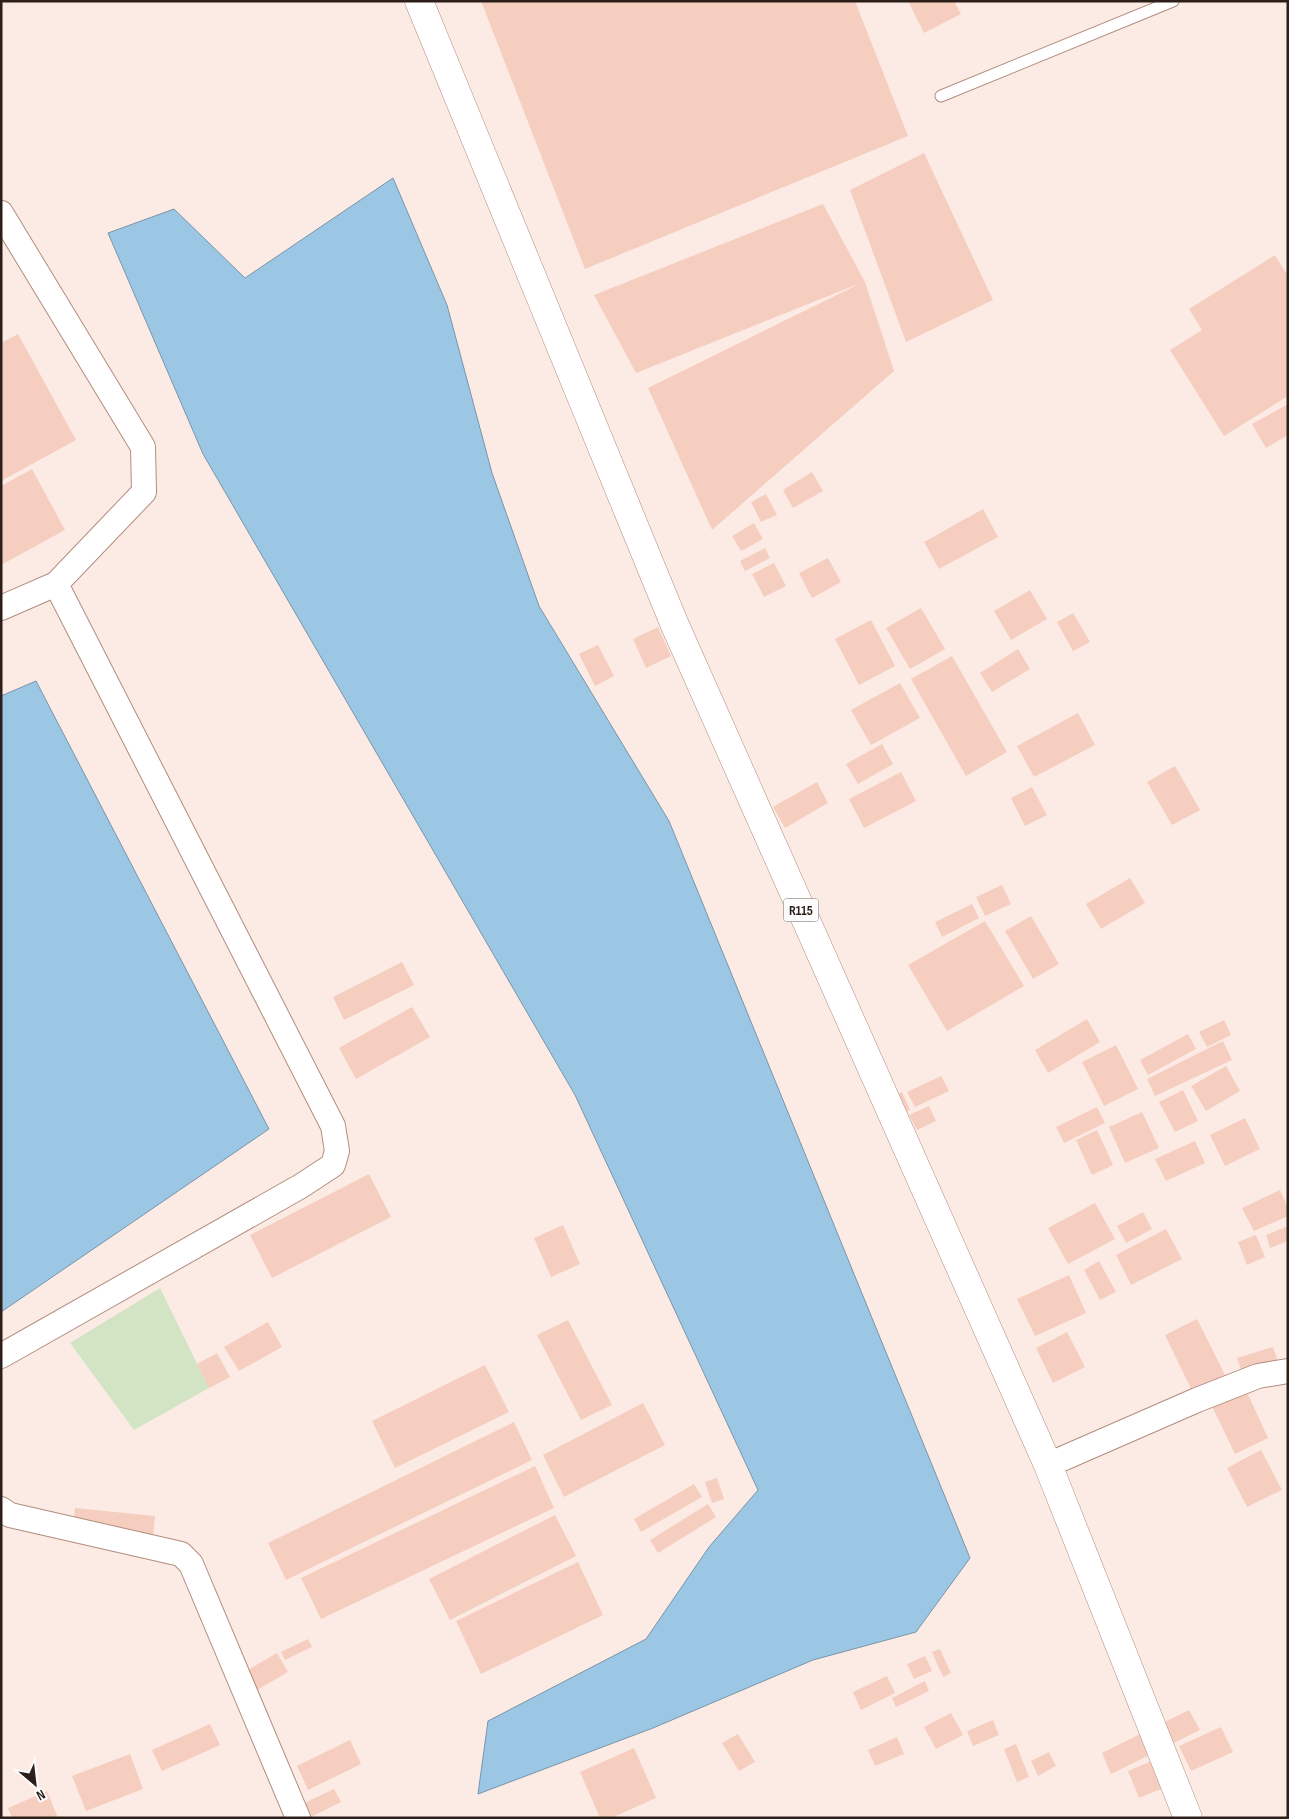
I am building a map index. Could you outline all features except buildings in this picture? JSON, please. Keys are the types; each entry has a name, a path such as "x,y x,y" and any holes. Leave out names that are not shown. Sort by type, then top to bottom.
{"main road":[{"name":"R115","path":"418,1 674,623 1048,1465 1188,1818"}],"street":[{"path":"1,213 143,447 144,492 56,584 1,608"},
{"path":"1,1356 301,1186 332,1165 337,1151 333,1126 56,584"},
{"path":"1048,1465 1258,1376 1288,1371"},
{"path":"1,1509 10,1515 181,1554 191,1564 298,1818"}],"lane":[{"path":"941,96 1173,1"}],"green space":[{"path":"160,1288 209,1388 134,1430 70,1343"}],"water":[{"path":"393,178 447,305 492,473 539,606 669,821 970,1558 916,1632 813,1660 653,1728 478,1794 488,1721 646,1639 709,1547 758,1490 575,1095 203,454 108,233 174,209 245,278"},
{"path":"36,681 269,1129 1,1312 1,696"}]}
